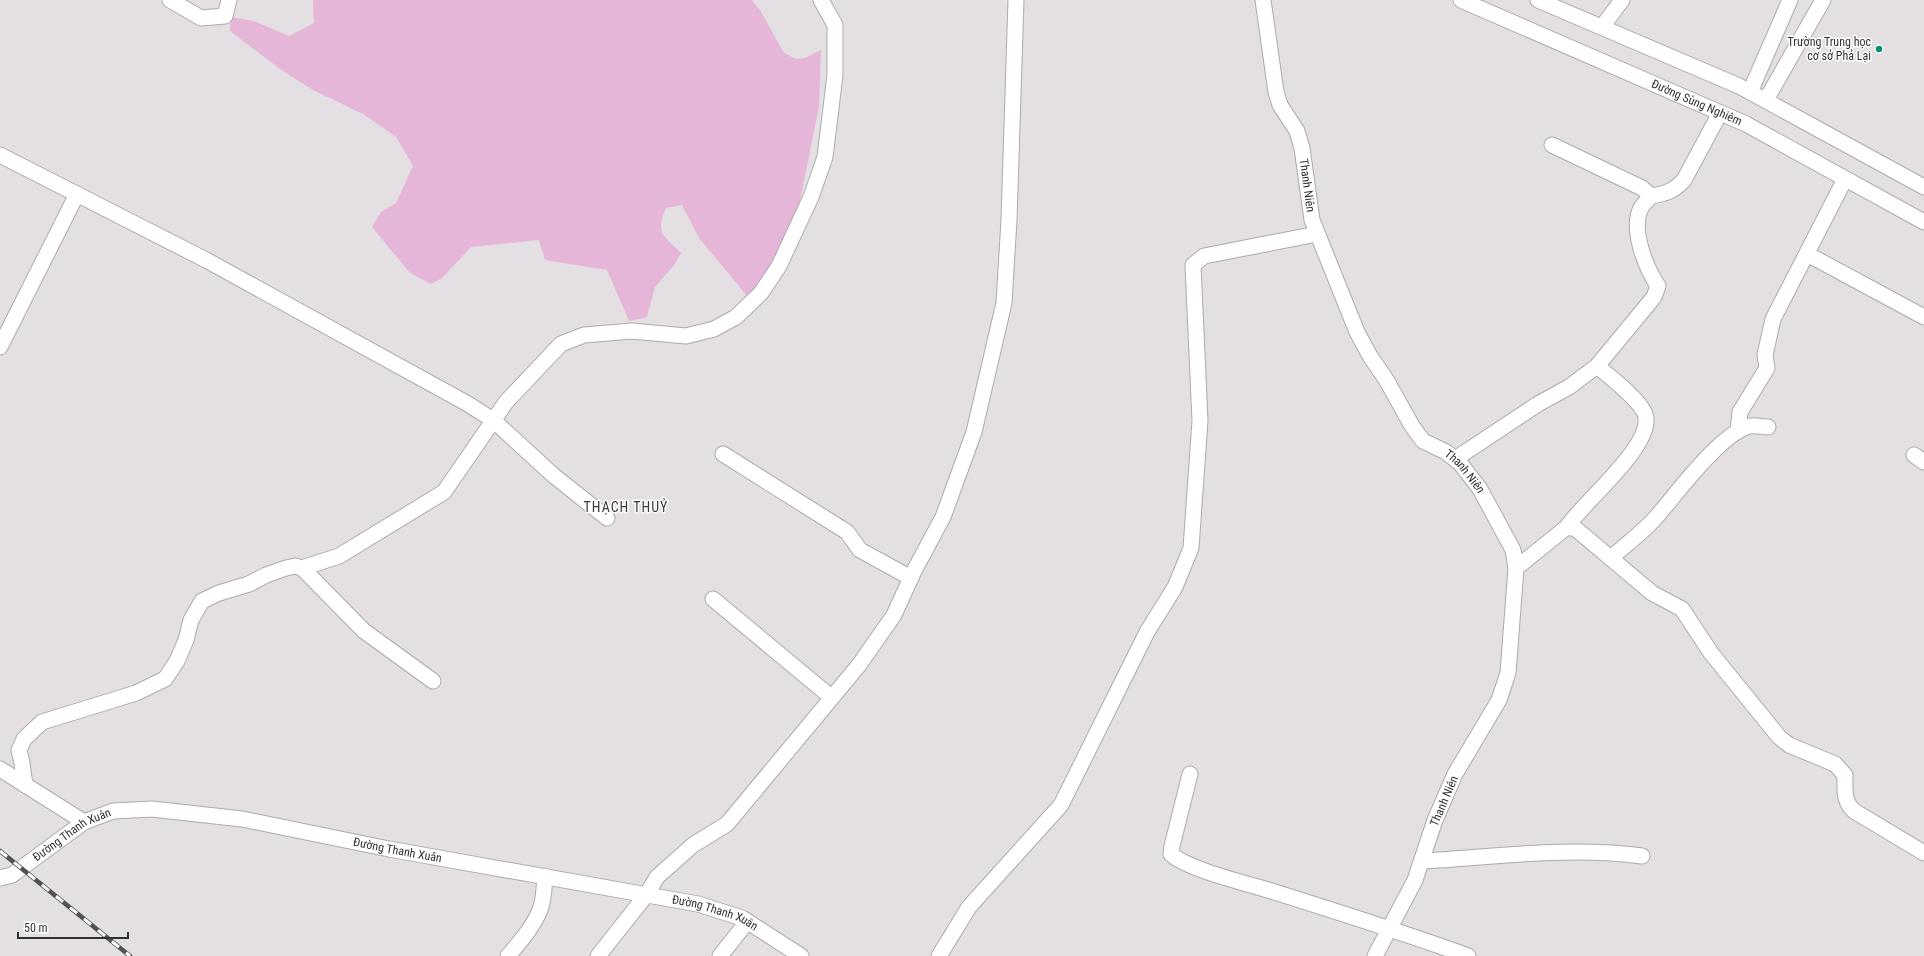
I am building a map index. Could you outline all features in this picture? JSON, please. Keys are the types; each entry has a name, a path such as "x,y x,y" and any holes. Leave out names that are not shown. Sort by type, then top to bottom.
{"street":[{"path":"170,0 201,18 225,16 229,0"},
{"path":"302,568 339,556 444,492 506,402 561,344 584,335 632,331 686,336 714,329 736,317 761,293 779,266 811,197 825,157 835,75 835,26 821,0"},
{"path":"598,956 647,894 657,877 693,845 727,824 859,665 894,615 911,578 943,517 974,432 1004,302 1009,212 1016,0"},
{"name":"Thanh Niên","path":"1263,0 1276,92 1280,105 1298,131 1302,148 1312,220 1357,332 1412,426 1423,441 1446,452 1455,459 1480,489 1514,550 1516,568 1508,673 1498,700 1455,774 1435,820 1415,880 1376,956"},
{"name":"Đường Sùng Nghiêm","path":"1461,0 1746,124 1924,222"},
{"path":"1538,0 1750,92 1924,186"},
{"path":"1602,27 1622,0"},
{"path":"1750,92 1790,0"},
{"path":"1766,100 1823,0"},
{"path":"1455,459 1538,404 1569,387 1598,366 1654,297 1658,286 1651,276 1640,250 1638,227 1640,208 1651,196 1664,195 1676,188 1684,180 1720,112"},
{"path":"1552,145 1642,188 1651,196"},
{"path":"0,155 206,260 468,404 493,420 553,475 607,518"},
{"path":"1738,431 1740,412 1767,368 1765,355 1773,319 1845,179"},
{"path":"0,347 77,194"},
{"path":"939,956 969,907 1061,805 1148,632 1175,588 1191,548 1200,421 1193,265 1204,256 1317,234"},
{"path":"1807,254 1924,317"},
{"path":"1516,568 1567,527 1574,516 1619,471 1638,442 1646,425 1645,414 1626,390 1598,366"},
{"path":"1611,558 1657,516 1692,474 1722,444 1738,431 1751,426 1768,427"},
{"path":"723,454 847,532 860,550 911,578"},
{"path":"1567,527 1576,529 1652,593 1682,609 1711,653 1779,737 1789,745 1835,764 1845,775 1846,799 1848,805 1854,811 1924,854"},
{"path":"25,785 19,750 24,739 42,722 136,693 165,679 177,661 186,640 191,620 202,601 219,592 249,584 266,575 286,568 295,566 302,568 364,632 432,681"},
{"path":"713,599 831,697"},
{"path":"0,769 84,822"},
{"path":"1190,774 1172,846 1171,854 1177,860 1215,874 1390,928 1468,956"},
{"name":"Đường Thanh Xuân","path":"0,878 17,872 71,830 84,822 113,811 152,809 242,819 389,849 698,904 747,922 801,956"},
{"path":"1422,861 1586,851 1614,852 1642,856"},
{"path":"508,956 521,940 539,912 545,876"},
{"path":"720,956 747,922"}],"shaded area":[{"path":"313,0 752,0 760,10 784,53 796,59 805,58 821,50 819,106 798,211 775,263 748,297 699,238 682,205 666,208 661,223 661,229 665,238 681,253 675,264 655,287 647,317 629,321 607,270 545,260 539,240 471,247 442,278 431,284 410,273 372,227 381,212 396,203 413,166 396,137 363,114 313,90 280,69 230,31 231,17 254,21 289,36 314,23"}],"railway":[{"path":"0,851 130,956"}],"place":[{"name":"Trường Trung học cơ sở Phả Lại","path":"1879,49"}],"district":[{"name":"THẠCH THUỶ","path":"626,507"}]}
